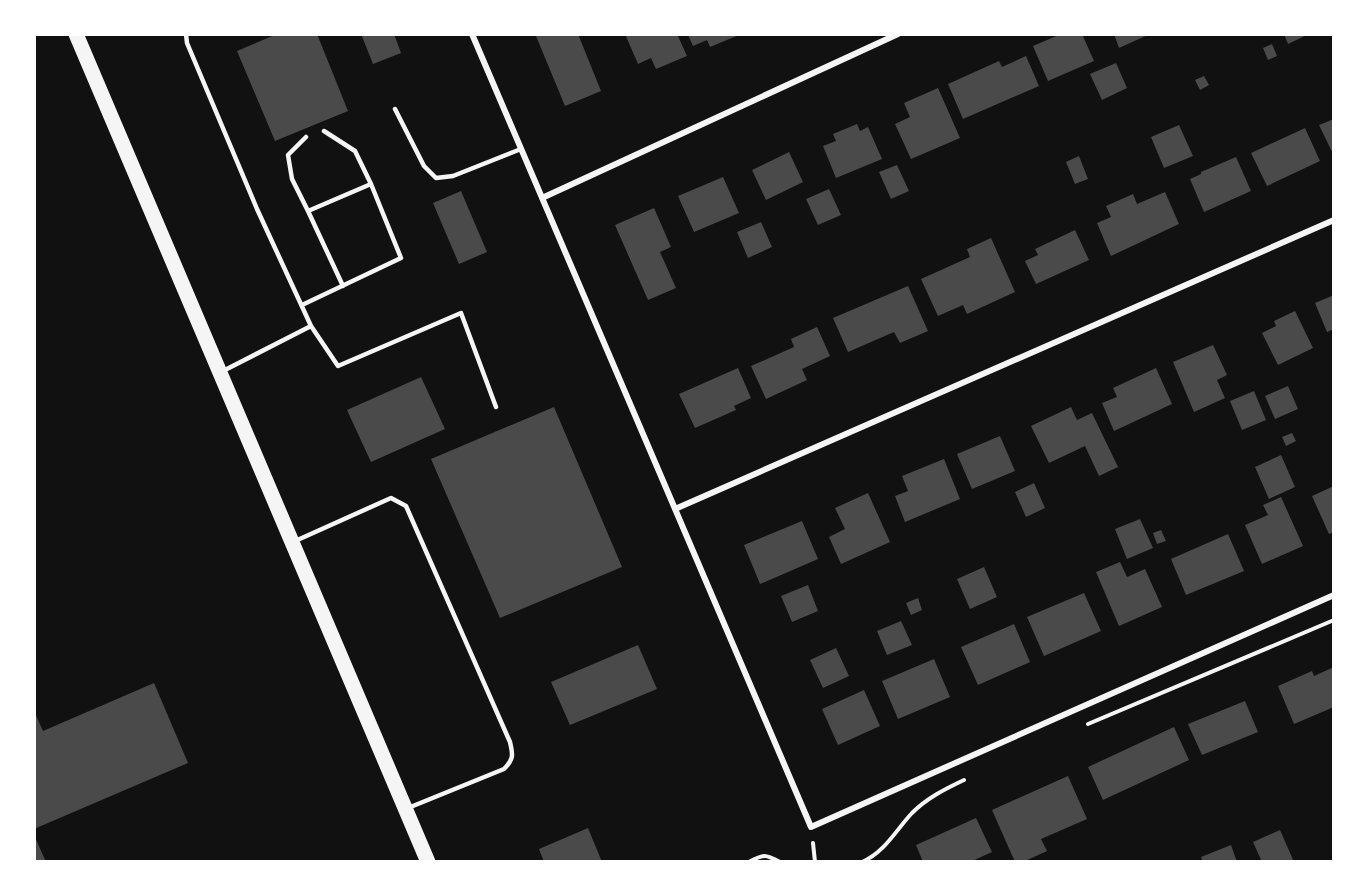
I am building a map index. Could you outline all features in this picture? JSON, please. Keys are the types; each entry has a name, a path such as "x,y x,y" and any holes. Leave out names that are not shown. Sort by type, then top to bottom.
{"main road":[{"path":"76,34 428,861"}],"street":[{"path":"472,34 811,827 1334,595"},
{"path":"542,198 898,34"},
{"path":"675,509 1334,220"}],"lane":[{"path":"186,34 257,209 311,327 338,366 461,313 496,407"},
{"path":"395,109 424,166 436,178 453,176 521,149"},
{"path":"302,305 400,258 371,184 355,151 324,130"},
{"path":"306,137 288,155 292,179 343,286"},
{"path":"308,211 371,184"},
{"path":"220,372 311,327"},
{"path":"292,542 391,498 406,506 510,742 511,762 504,769 405,809"}],"path":[{"path":"1088,725 1334,620"},
{"path":"862,861 877,854 923,803 942,790 970,776"},
{"path":"749,861 767,855 780,861"}],"building":[{"path":"277,34 317,34 348,111 275,141 237,51"},
{"path":"361,34 394,34 401,53 373,64"},
{"path":"539,34 578,34 601,91 565,106 536,36"},
{"path":"625,34 677,34 687,56 656,69 651,58 638,64"},
{"path":"1061,34 1082,34 1094,61 1048,81 1033,46"},
{"path":"1114,34 1150,34 1119,48"},
{"path":"1284,34 1309,34 1288,44"},
{"path":"688,35 739,35 710,47 707,40 693,46"},
{"path":"1272,44 1277,56 1268,60 1263,48"},
{"path":"1026,56 1039,86 963,119 948,84 999,61 1002,67"},
{"path":"1116,63 1127,88 1102,100 1090,74"},
{"path":"1204,76 1209,85 1200,90 1195,80"},
{"path":"938,88 960,138 911,159 895,124 910,117 904,103"},
{"path":"1334,119 1334,156 1319,125"},
{"path":"857,124 860,131 868,127 882,159 836,178 823,146 836,141 833,134"},
{"path":"1179,125 1193,156 1164,168 1151,137"},
{"path":"1305,128 1320,161 1267,186 1251,153"},
{"path":"789,152 803,182 766,200 752,170"},
{"path":"1079,156 1088,179 1075,184 1066,162"},
{"path":"1236,157 1251,191 1204,212 1190,179"},
{"path":"897,165 909,191 891,199 879,172"},
{"path":"723,177 739,213 694,232 678,196"},
{"path":"829,189 841,215 818,225 806,199"},
{"path":"461,191 487,252 459,264 433,203"},
{"path":"1165,192 1179,224 1111,256 1097,223 1111,217 1106,206 1133,194 1137,204"},
{"path":"654,208 671,247 660,252 676,288 648,300 615,225"},
{"path":"761,222 772,247 748,258 737,232"},
{"path":"1075,230 1089,260 1036,284 1025,261 1038,255 1035,249"},
{"path":"991,238 1015,292 967,314 963,305 938,316 921,279 970,257 967,249"},
{"path":"908,286 928,331 900,343 894,332 848,352 833,318"},
{"path":"1334,295 1334,329 1327,332 1315,303"},
{"path":"1295,311 1313,348 1278,365 1262,333 1276,326 1274,321"},
{"path":"817,327 830,356 802,369 807,380 766,399 751,366 794,347 791,339"},
{"path":"1213,345 1227,375 1217,380 1225,398 1194,412 1173,362"},
{"path":"738,368 751,398 734,406 736,410 695,428 679,394"},
{"path":"1156,368 1172,404 1114,431 1102,403 1117,397 1113,388"},
{"path":"421,377 445,429 371,462 347,410"},
{"path":"1288,386 1298,409 1275,419 1265,396"},
{"path":"1254,391 1266,420 1242,430 1230,401"},
{"path":"554,407 622,567 500,618 431,459"},
{"path":"1071,407 1077,420 1092,413 1118,467 1099,476 1085,446 1049,463 1031,426"},
{"path":"1292,433 1296,441 1286,446 1282,437"},
{"path":"1000,436 1015,471 972,489 957,454"},
{"path":"1281,455 1295,487 1269,499 1255,467"},
{"path":"944,459 960,499 905,522 895,496 908,491 902,476"},
{"path":"1034,483 1045,508 1026,517 1015,492"},
{"path":"1334,486 1334,532 1329,534 1312,496"},
{"path":"868,493 890,542 841,564 829,537 845,529 835,508"},
{"path":"1281,497 1303,546 1262,564 1245,525 1268,515 1263,505"},
{"path":"1140,519 1153,548 1127,559 1115,529"},
{"path":"802,521 818,559 760,584 744,545"},
{"path":"1161,530 1166,541 1157,544 1153,533"},
{"path":"1228,534 1244,571 1186,595 1171,559"},
{"path":"1120,562 1127,577 1145,569 1162,607 1119,626 1096,572"},
{"path":"984,567 997,597 970,609 957,579"},
{"path":"808,585 818,611 792,622 781,596"},
{"path":"1084,593 1101,631 1044,656 1027,617"},
{"path":"918,598 922,610 911,615 906,603"},
{"path":"901,621 912,645 887,655 877,631"},
{"path":"1014,624 1030,662 978,685 961,647"},
{"path":"638,645 657,689 570,725 551,682"},
{"path":"836,648 849,676 823,688 810,660"},
{"path":"934,659 950,697 898,719 882,681"},
{"path":"1334,667 1334,707 1294,724 1278,686 1312,671 1314,676"},
{"path":"154,683 188,763 34,829 34,711 43,731"},
{"path":"864,690 880,726 838,745 822,709"},
{"path":"1245,701 1258,732 1202,755 1188,724"},
{"path":"1174,727 1189,760 1103,800 1088,767"},
{"path":"1068,776 1087,819 1041,839 1047,851 1023,862 1015,862 992,810"},
{"path":"976,818 992,852 970,862 923,862 916,845"},
{"path":"588,828 602,862 544,862 539,849"},
{"path":"1280,830 1294,862 1262,862 1253,842"},
{"path":"34,835 46,862 34,862"},
{"path":"1231,845 1237,862 1203,862 1201,857"}]}
